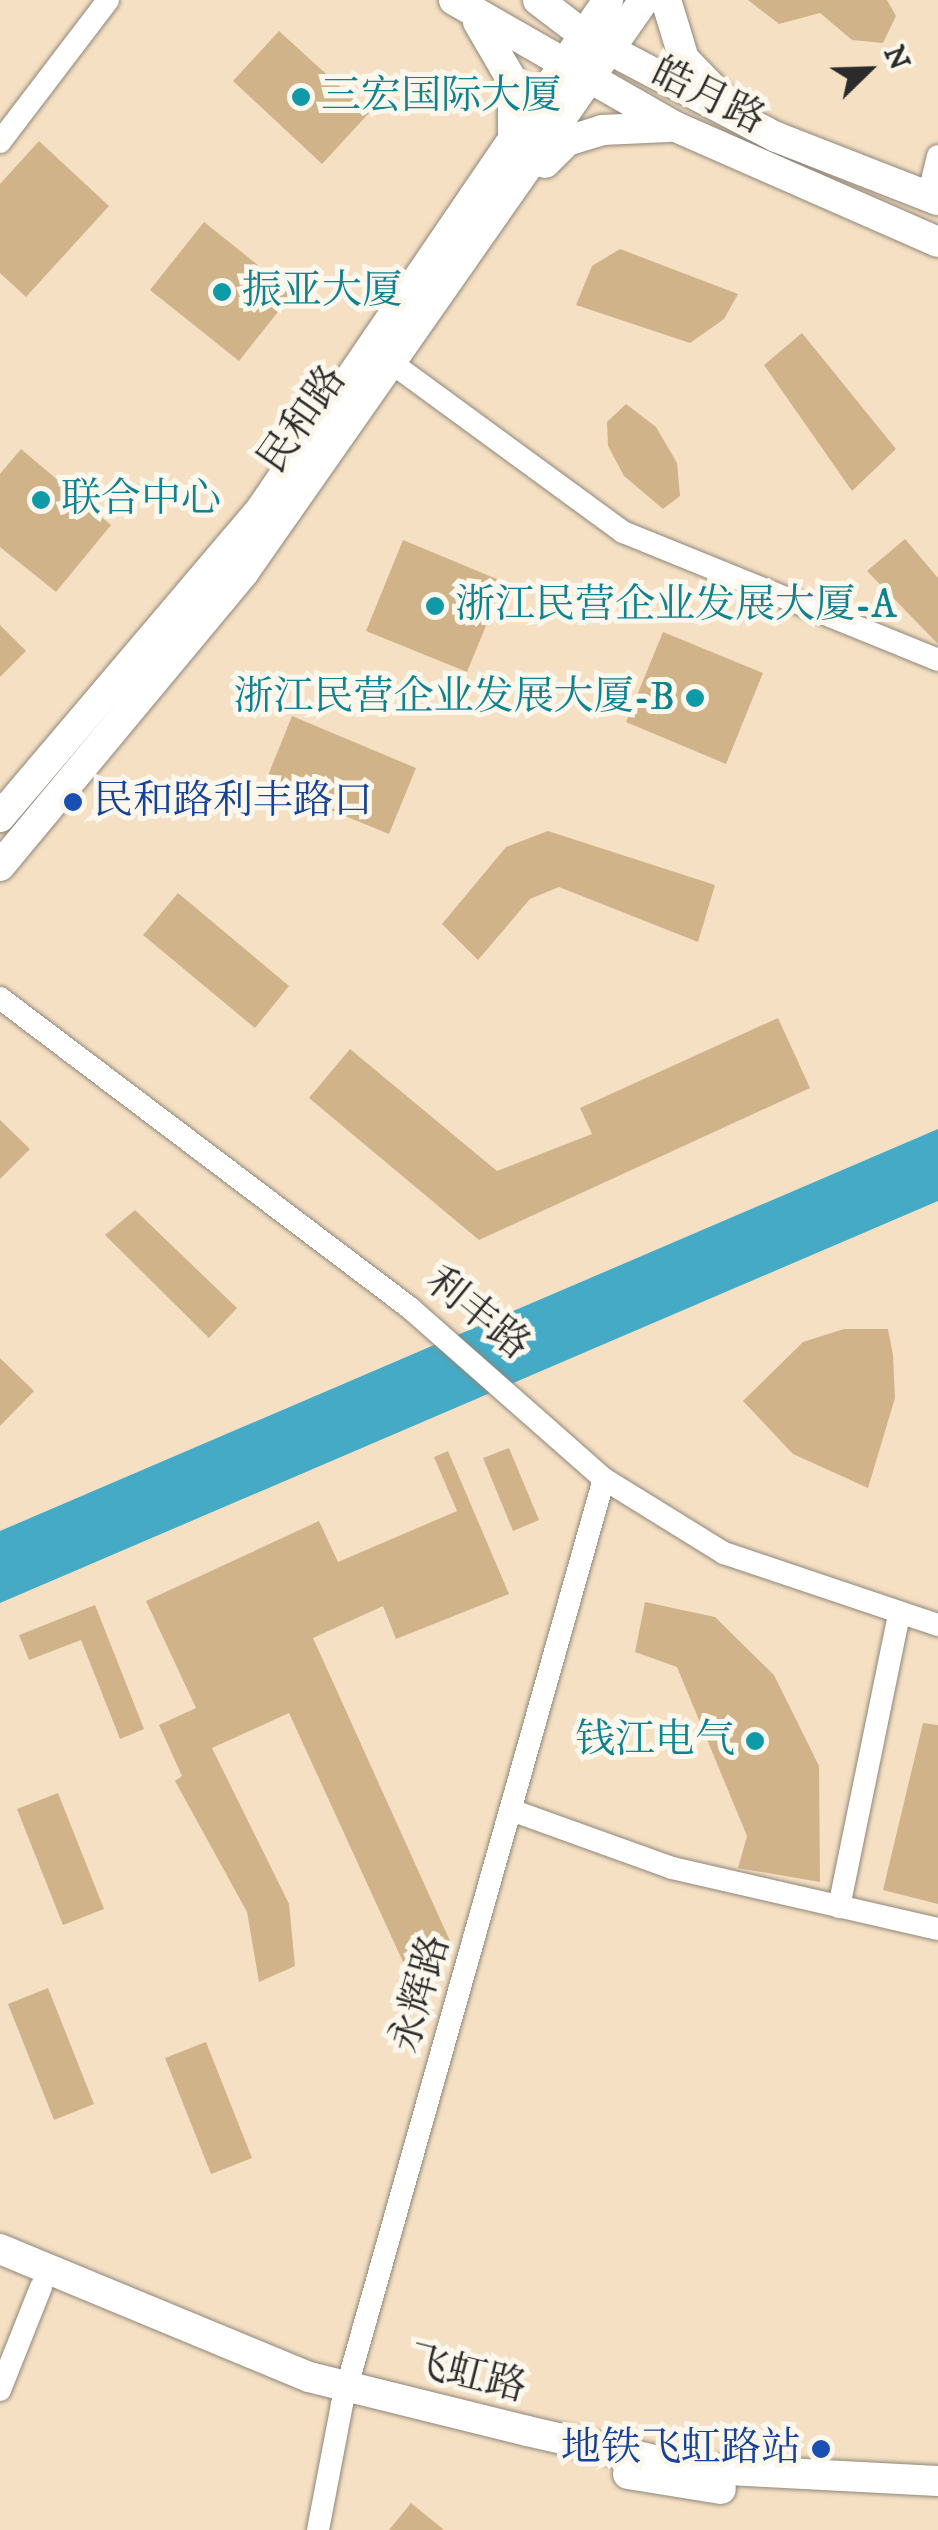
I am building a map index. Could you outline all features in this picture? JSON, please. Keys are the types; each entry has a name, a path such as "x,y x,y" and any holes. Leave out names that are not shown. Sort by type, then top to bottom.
{"main road":[{"name":"皓月路","path":"538,0 600,44 741,118 933,199"},
{"name":"民和路","path":"600,44 608,0"},
{"name":"民和路","path":"0,816 259,512 502,162 600,44 644,0"},
{"path":"666,0 684,59 741,118"},
{"name":"皓月路","path":"460,4 576,76 676,127 938,242"},
{"path":"460,4 513,82 517,130 502,162"},
{"name":"民和路","path":"0,866 244,572 512,196 576,76"},
{"path":"512,196 567,141 676,127"},
{"name":"飞虹路","path":"0,2249 346,2396 690,2468 938,2481"},
{"name":"飞虹路","path":"0,2268 41,2287 346,2396 681,2488 938,2497"}],"street":[{"path":"0,142 108,0"},
{"path":"933,199 938,156"},
{"path":"392,363 623,532 938,660"},
{"name":"利丰路","path":"0,998 410,1308 522,1398 604,1479 724,1553 938,1625"},
{"name":"永辉路","path":"318,2530 346,2396 604,1479"},
{"path":"839,1907 898,1614"},
{"path":"511,1810 672,1868 938,1929"},
{"path":"0,2390 41,2287"}],"water":[{"path":"938,1129 938,1201 0,1603 0,1531"}],"building":[{"path":"748,0 887,0 896,16 883,43 852,40 820,13 779,24"},
{"name":"三宏国际大厦","path":"279,31 369,113 322,164 233,81"},
{"path":"39,141 109,206 26,297 0,273 0,184"},
{"name":"振亚大厦","path":"204,222 293,293 239,361 150,290"},
{"path":"620,249 738,294 724,319 690,343 576,305 592,266"},
{"path":"802,333 896,449 852,491 764,365"},
{"path":"626,404 656,427 677,463 680,496 663,509 624,476 608,446 607,422"},
{"name":"联合中心","path":"21,449 111,525 56,592 0,547 0,474"},
{"path":"905,539 938,578 938,644 867,571"},
{"name":"浙江民营企业发展大厦-A","path":"403,540 504,582 467,672 366,631"},
{"path":"0,625 26,651 0,677"},
{"name":"浙江民营企业发展大厦-B","path":"663,632 763,673 726,764 626,722"},
{"path":"292,716 416,768 389,834 265,783"},
{"path":"548,831 715,885 698,942 559,887 530,899 478,960 442,924 506,847"},
{"path":"178,893 289,986 255,1028 143,935"},
{"path":"778,1018 810,1088 479,1240 309,1098 350,1049 497,1171 592,1134 580,1108"},
{"path":"0,1120 30,1149 0,1179"},
{"path":"135,1210 237,1308 209,1338 105,1235"},
{"path":"844,1329 888,1329 893,1355 895,1398 868,1488 793,1454 743,1401 803,1342"},
{"path":"0,1358 34,1391 0,1426"},
{"path":"509,1448 539,1520 513,1531 483,1458"},
{"path":"448,1451 509,1594 396,1639 383,1606 313,1638 450,1941 403,1962 289,1713 212,1748 289,1904 295,1966 259,1982 247,1912 175,1781 182,1776 159,1725 196,1708 146,1601 319,1521 338,1562 457,1511 434,1457"},
{"name":"钱江电气","path":"645,1602 715,1617 774,1675 819,1766 820,1882 738,1868 747,1836 677,1667 635,1652"},
{"path":"95,1605 144,1729 120,1739 81,1640 29,1660 19,1635"},
{"path":"923,1723 938,1725 938,1904 883,1890"},
{"path":"58,1793 104,1909 63,1925 17,1809"},
{"path":"48,1988 94,2104 54,2120 8,2004"},
{"path":"206,2042 252,2158 211,2174 165,2058"},
{"path":"411,2503 444,2530 389,2530"}],"place":[{"name":"三宏国际大厦","path":"301,97"},
{"name":"振亚大厦","path":"222,292"},
{"name":"联合中心","path":"41,500"},
{"name":"浙江民营企业发展大厦-A","path":"435,606"},
{"name":"浙江民营企业发展大厦-B","path":"695,698"},
{"name":"民和路利丰路口","path":"73,802"},
{"name":"钱江电气","path":"755,1741"},
{"name":"地铁飞虹路站","path":"821,2449"}]}
